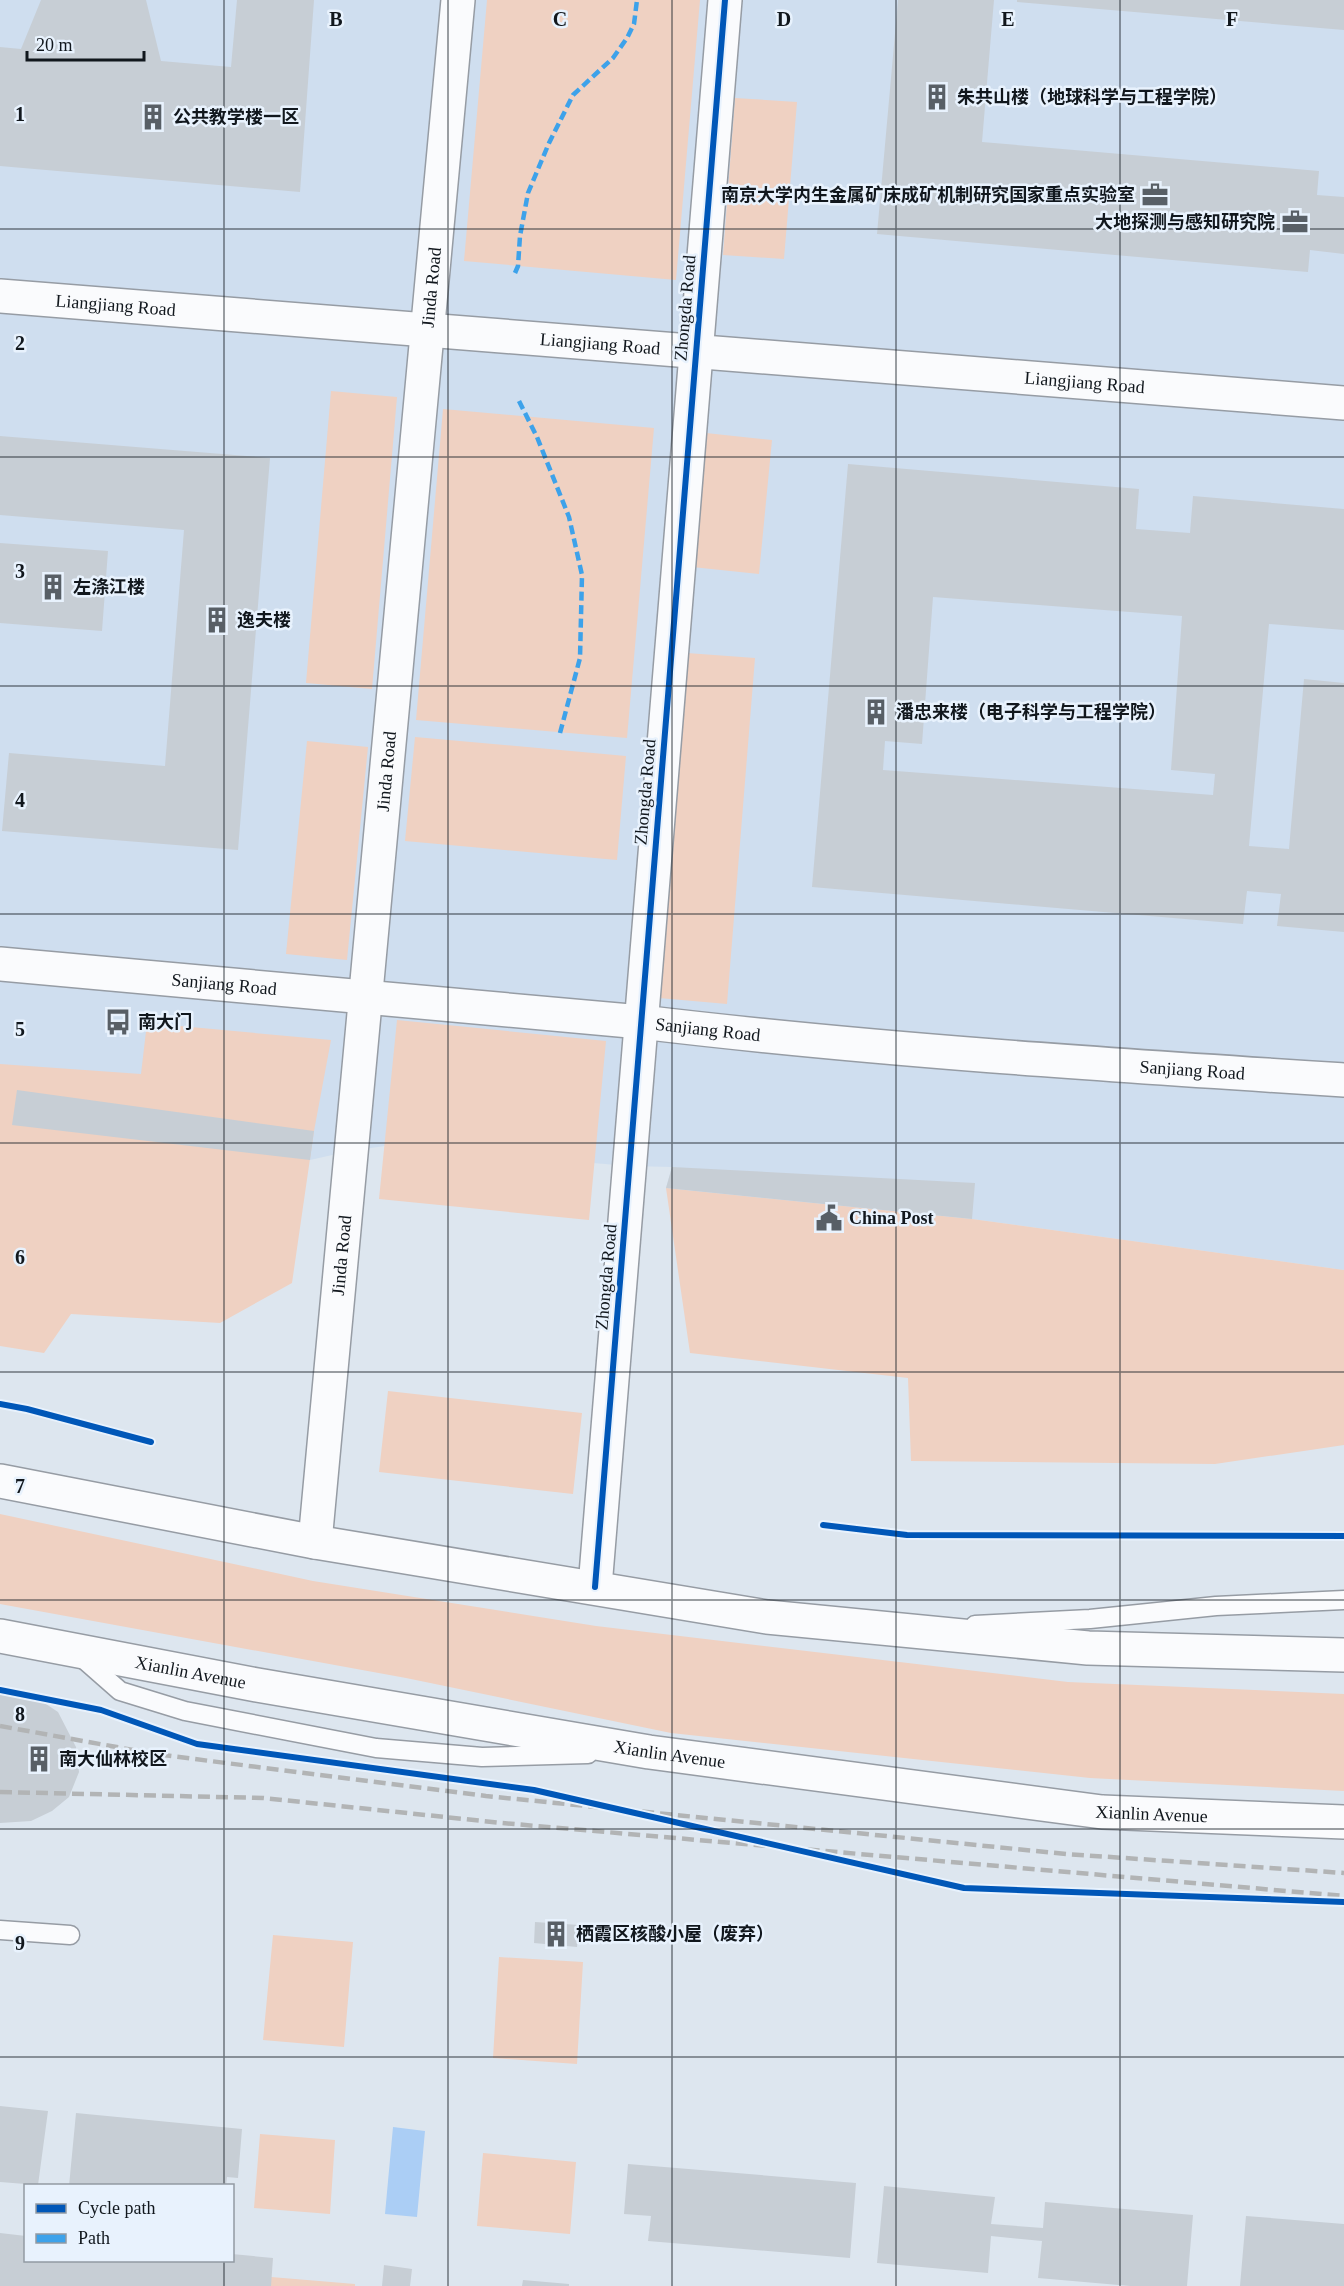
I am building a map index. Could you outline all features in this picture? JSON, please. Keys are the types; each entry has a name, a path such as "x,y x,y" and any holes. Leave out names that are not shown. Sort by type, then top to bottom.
{"street":[{"name":"Jinda Road","path":"315,1542 458,0"},
{"name":"Zhongda Road","path":"596,1587 725,0"},
{"name":"Liangjiang Road","path":"0,296 1344,403"},
{"name":"Sanjiang Road","path":"0,964 641,1022 738,1034 1094,1064 1344,1080"},
{"path":"0,1481 315,1542 767,1617 1088,1648 1344,1655"},
{"name":"Xianlin Avenue","path":"0,1636 257,1685 649,1752 1102,1812 1344,1822"}],"lane":[{"path":"917,1632 1005,1622 1090,1619 1216,1606 1344,1600"},
{"path":"0,1930 70,1935"}],"shaded area":[{"path":"0,0 1344,0 1344,1270 972,1219 666,1188 672,1167 629,1166 385,1146 310,1160 0,1124"},
{"path":"487,0 700,0 676,280 464,261"},
{"path":"735,98 797,102 784,259 723,255"},
{"path":"331,391 397,397 372,689 306,683"},
{"path":"443,409 654,428 627,738 416,720"},
{"path":"706,433 772,440 759,574 692,567"},
{"path":"687,653 755,658 727,1004 659,998"},
{"path":"415,737 626,756 617,860 405,841"},
{"path":"307,741 368,747 347,960 286,954"},
{"path":"397,1020 606,1041 589,1220 379,1199"},
{"path":"147,1023 331,1040 314,1131 292,1283 220,1323 71,1314 44,1353 0,1346 0,1064 141,1074"},
{"path":"666,1188 972,1219 1344,1270 1344,1445 1215,1464 911,1461 908,1378 690,1353"},
{"path":"388,1391 582,1413 573,1494 379,1472"},
{"path":"0,1514 313,1581 596,1626 1068,1682 1344,1694 1344,1791 1090,1778 671,1733 406,1678 0,1604"},
{"path":"273,1935 353,1942 344,2047 263,2040"},
{"path":"499,1957 583,1962 577,2064 493,2058"},
{"path":"260,2134 335,2140 330,2214 254,2208"},
{"path":"483,2153 576,2162 570,2234 477,2226"},
{"path":"271,2277 355,2284 355,2286 271,2286"}],"water":[{"path":"393,2127 425,2131 417,2217 385,2214"}],"building":[{"name":"公共教学楼一区","path":"41,0 146,0 161,61 231,67 237,0 314,0 300,192 0,166 0,47 21,49"},
{"name":"朱共山楼（地球科学与工程学院）","path":"898,0 994,0 982,142 1319,171 1317,195 1344,197 1344,254 1310,250 1308,272 877,234"},
{"path":"1017,0 1344,0 1344,30 1017,2"},
{"name":"逸夫楼","path":"0,436 270,458 238,850 2,831 9,753 165,766 184,530 0,515"},
{"name":"潘忠来楼（电子科学与工程学院）","path":"848,464 1139,489 1136,529 1190,533 1193,496 1344,509 1344,630 1269,624 1249,846 1289,849 1304,679 1344,683 1344,932 1277,926 1281,894 1247,891 1243,924 812,887","holes":["933,597 1182,616 1171,770 1215,774 1213,795 883,770 885,741 922,744"]},
{"name":"左涤江楼","path":"0,543 108,551 102,631 0,623"},
{"path":"17,1090 314,1131 310,1160 12,1125"},
{"path":"672,1167 975,1183 972,1219 666,1188"},
{"name":"南大仙林校区","path":"0,1694 40,1700 58,1712 76,1747 79,1772 69,1797 52,1811 31,1821 0,1823"},
{"name":"栖霞区核酸小屋（废弃）","path":"535,1922 579,1925 577,1947 534,1943"},
{"path":"0,2106 48,2111 38,2184 0,2182"},
{"path":"76,2113 242,2129 238,2178 227,2177 226,2184 69,2184"},
{"path":"628,2164 856,2183 850,2258 648,2241 651,2216 624,2214"},
{"path":"884,2186 995,2197 991,2224 1043,2228 1045,2202 1193,2215 1187,2286 1130,2286 1038,2278 1042,2241 991,2236 988,2273 877,2263"},
{"path":"1246,2216 1344,2224 1344,2286 1240,2286"},
{"path":"0,2233 24,2236 24,2262 234,2262 234,2254 273,2258 271,2286 0,2286"},
{"path":"384,2265 412,2269 410,2286 382,2286"},
{"path":"523,2280 569,2284 569,2286 522,2286"}],"railway":[{"path":"0,1726 155,1754 486,1796 1066,1854 1344,1873"},
{"path":"0,1792 263,1798 502,1823 1344,1896"}],"marked path":[{"path":"515,273 518,266 520,236 528,193 549,143 573,95 613,58 627,38 634,24 637,0"},
{"path":"519,401 537,437 569,517 582,575 580,658 560,733"}],"cycle path":[{"path":"595,1587 725,0"},
{"path":"0,1404 151,1442"},
{"path":"823,1525 907,1535 1344,1536"},
{"path":"0,1690 101,1710 197,1744 534,1790 964,1888 1344,1902"}],"place":[{"name":"朱共山楼（地球科学与工程学院）","path":"937,97"},
{"name":"公共教学楼一区","path":"153,117"},
{"name":"南京大学内生金属矿床成矿机制研究国家重点实验室","path":"1155,195"},
{"name":"大地探测与感知研究院","path":"1295,222"},
{"name":"左涤江楼","path":"53,587"},
{"name":"逸夫楼","path":"217,620"},
{"name":"潘忠来楼（电子科学与工程学院）","path":"876,712"},
{"name":"南大门","path":"118,1022"},
{"name":"China Post","path":"829,1218"},
{"name":"南大仙林校区","path":"39,1759"},
{"name":"栖霞区核酸小屋（废弃）","path":"556,1934"}]}
